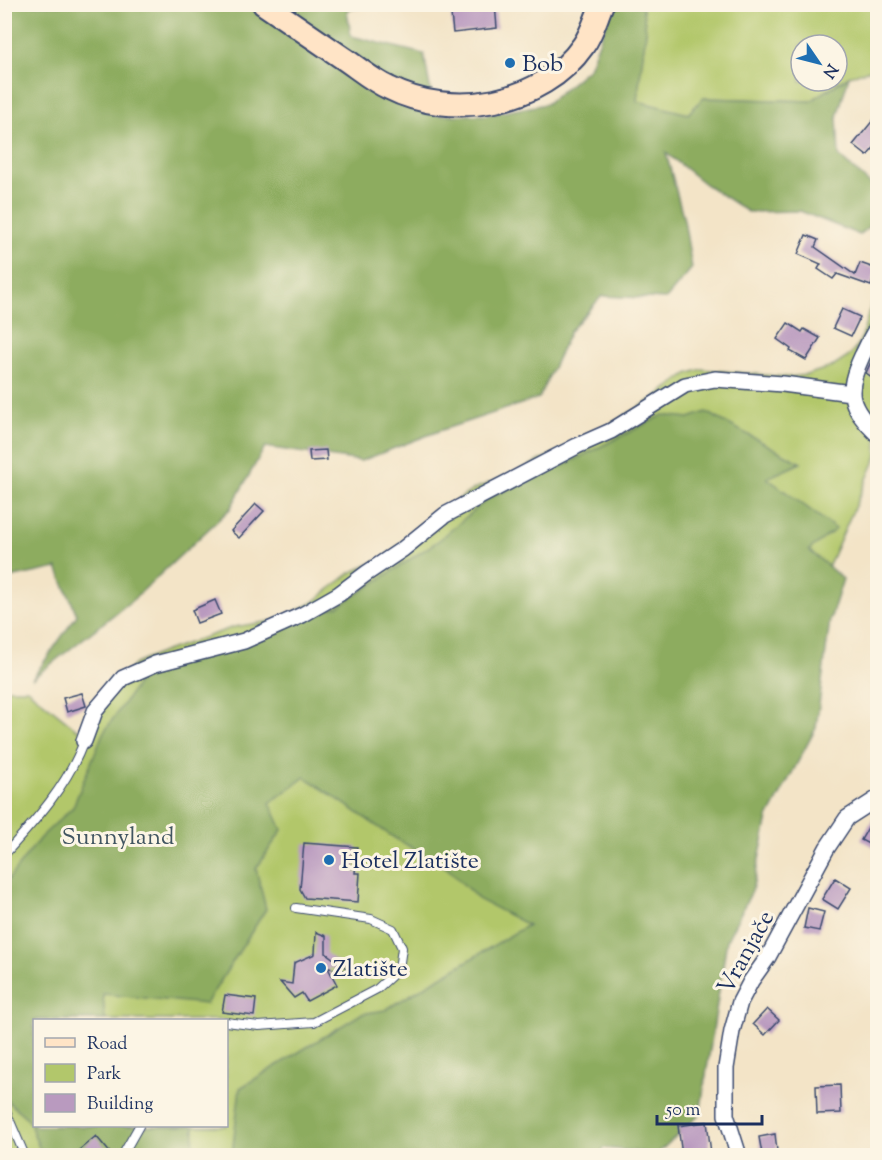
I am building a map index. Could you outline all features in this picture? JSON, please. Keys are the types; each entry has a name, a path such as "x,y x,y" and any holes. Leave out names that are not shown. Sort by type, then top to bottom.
{"main road":[{"path":"264,4 390,89 428,102 454,105 478,104 506,98 538,86 565,68 584,45 602,4"}],"street":[{"path":"878,327 855,371 851,393 856,412 878,435"},
{"path":"84,741 95,711 123,678 155,664 244,641 302,615 339,594 403,549 445,515 577,446 611,431 685,385 715,379 783,384 851,393"},
{"name":"Vranjače","path":"739,1155 726,1115 726,1068 732,1031 740,1002 768,957 827,848 847,818 878,798"}],"lane":[{"path":"4,855 36,820 64,783 84,741"},
{"path":"228,1022 259,1026 314,1022 377,989 399,969 402,948 393,930 371,919 296,908"},
{"path":"4,1107 25,1155"},
{"path":"122,1155 138,1127"}],"green space":[{"path":"4,5 362,5 362,7 347,10 351,36 424,54 435,115 487,115 546,104 589,68 613,5 642,5 646,31 637,101 688,114 703,98 811,101 823,93 844,93 837,117 839,156 877,190 877,218 860,235 800,211 748,212 705,184 666,153 684,220 692,268 666,299 602,296 570,331 539,398 439,431 361,461 265,447 230,509 135,598 32,679 77,615 57,568 5,579"},
{"path":"642,5 877,5 877,68 849,76 849,33 789,33 789,93 823,93 811,101 703,98 688,114 636,101 646,31"},
{"name":"Sunnyland","path":"877,293 877,456 569,1155 5,1156 5,689 27,689 78,730 89,723 123,676 135,664 234,627 278,620 312,603 350,573 385,557 451,504 474,489 514,473 594,434 648,402 687,374 702,369 788,377 806,375 834,366 848,357 862,336"},
{"name":"Sunnyland","path":"706,412 801,463 767,478 836,529 809,550 843,579 830,620 816,728 768,818 752,891 727,940 700,1114 657,1154 604,1148 600,1156 545,1155 533,1149 531,1156 276,1156 275,1153 232,1155 240,1088 361,1014 385,1010 528,925 478,899 447,868 393,837 305,777 270,803 282,830 256,869 266,909 206,1004 103,994 105,1019 33,1019 33,1127 194,1127 193,1155 42,1155 28,1119 5,1099 4,885 40,838 73,807 103,733 144,674 248,635 339,606 438,541 490,497 564,465 663,415 689,418"}],"building":[{"path":"450,4 495,4 497,28 453,33"},
{"path":"878,114 878,143 867,156 853,145"},
{"path":"806,235 818,240 815,247 855,275 860,263 877,269 871,286 837,274 833,279 818,269 821,264 798,254"},
{"path":"842,309 860,317 851,336 833,328"},
{"path":"788,323 802,332 804,329 820,338 806,360 790,351 791,349 777,339"},
{"path":"878,346 878,381 866,373"},
{"path":"326,450 327,460 310,461 309,451"},
{"path":"256,504 264,511 239,538 231,531"},
{"path":"215,600 221,614 197,623 192,610"},
{"path":"82,693 86,706 67,712 63,698"},
{"path":"878,810 878,849 861,840"},
{"name":"Hotel Zlatište","path":"304,843 357,847 355,873 360,873 358,902 305,898 300,889"},
{"path":"835,878 851,888 838,909 822,899"},
{"path":"808,908 824,912 819,931 804,928"},
{"name":"Zlatište","path":"316,932 326,936 326,953 350,971 328,968 337,985 307,1001 302,993 294,998 280,982 292,984 294,963 315,954"},
{"path":"225,995 256,999 254,1016 222,1012"},
{"path":"767,1009 779,1020 765,1035 753,1024"},
{"path":"840,1085 841,1113 817,1114 816,1086"},
{"path":"707,1122 711,1153 682,1155 678,1126"},
{"path":"775,1134 777,1151 762,1154 759,1137"},
{"path":"96,1136 112,1155 73,1155"}],"place":[{"name":"Bob","path":"510,63"},
{"name":"Hotel Zlatište","path":"329,860"},
{"name":"Zlatište","path":"321,968"}]}
